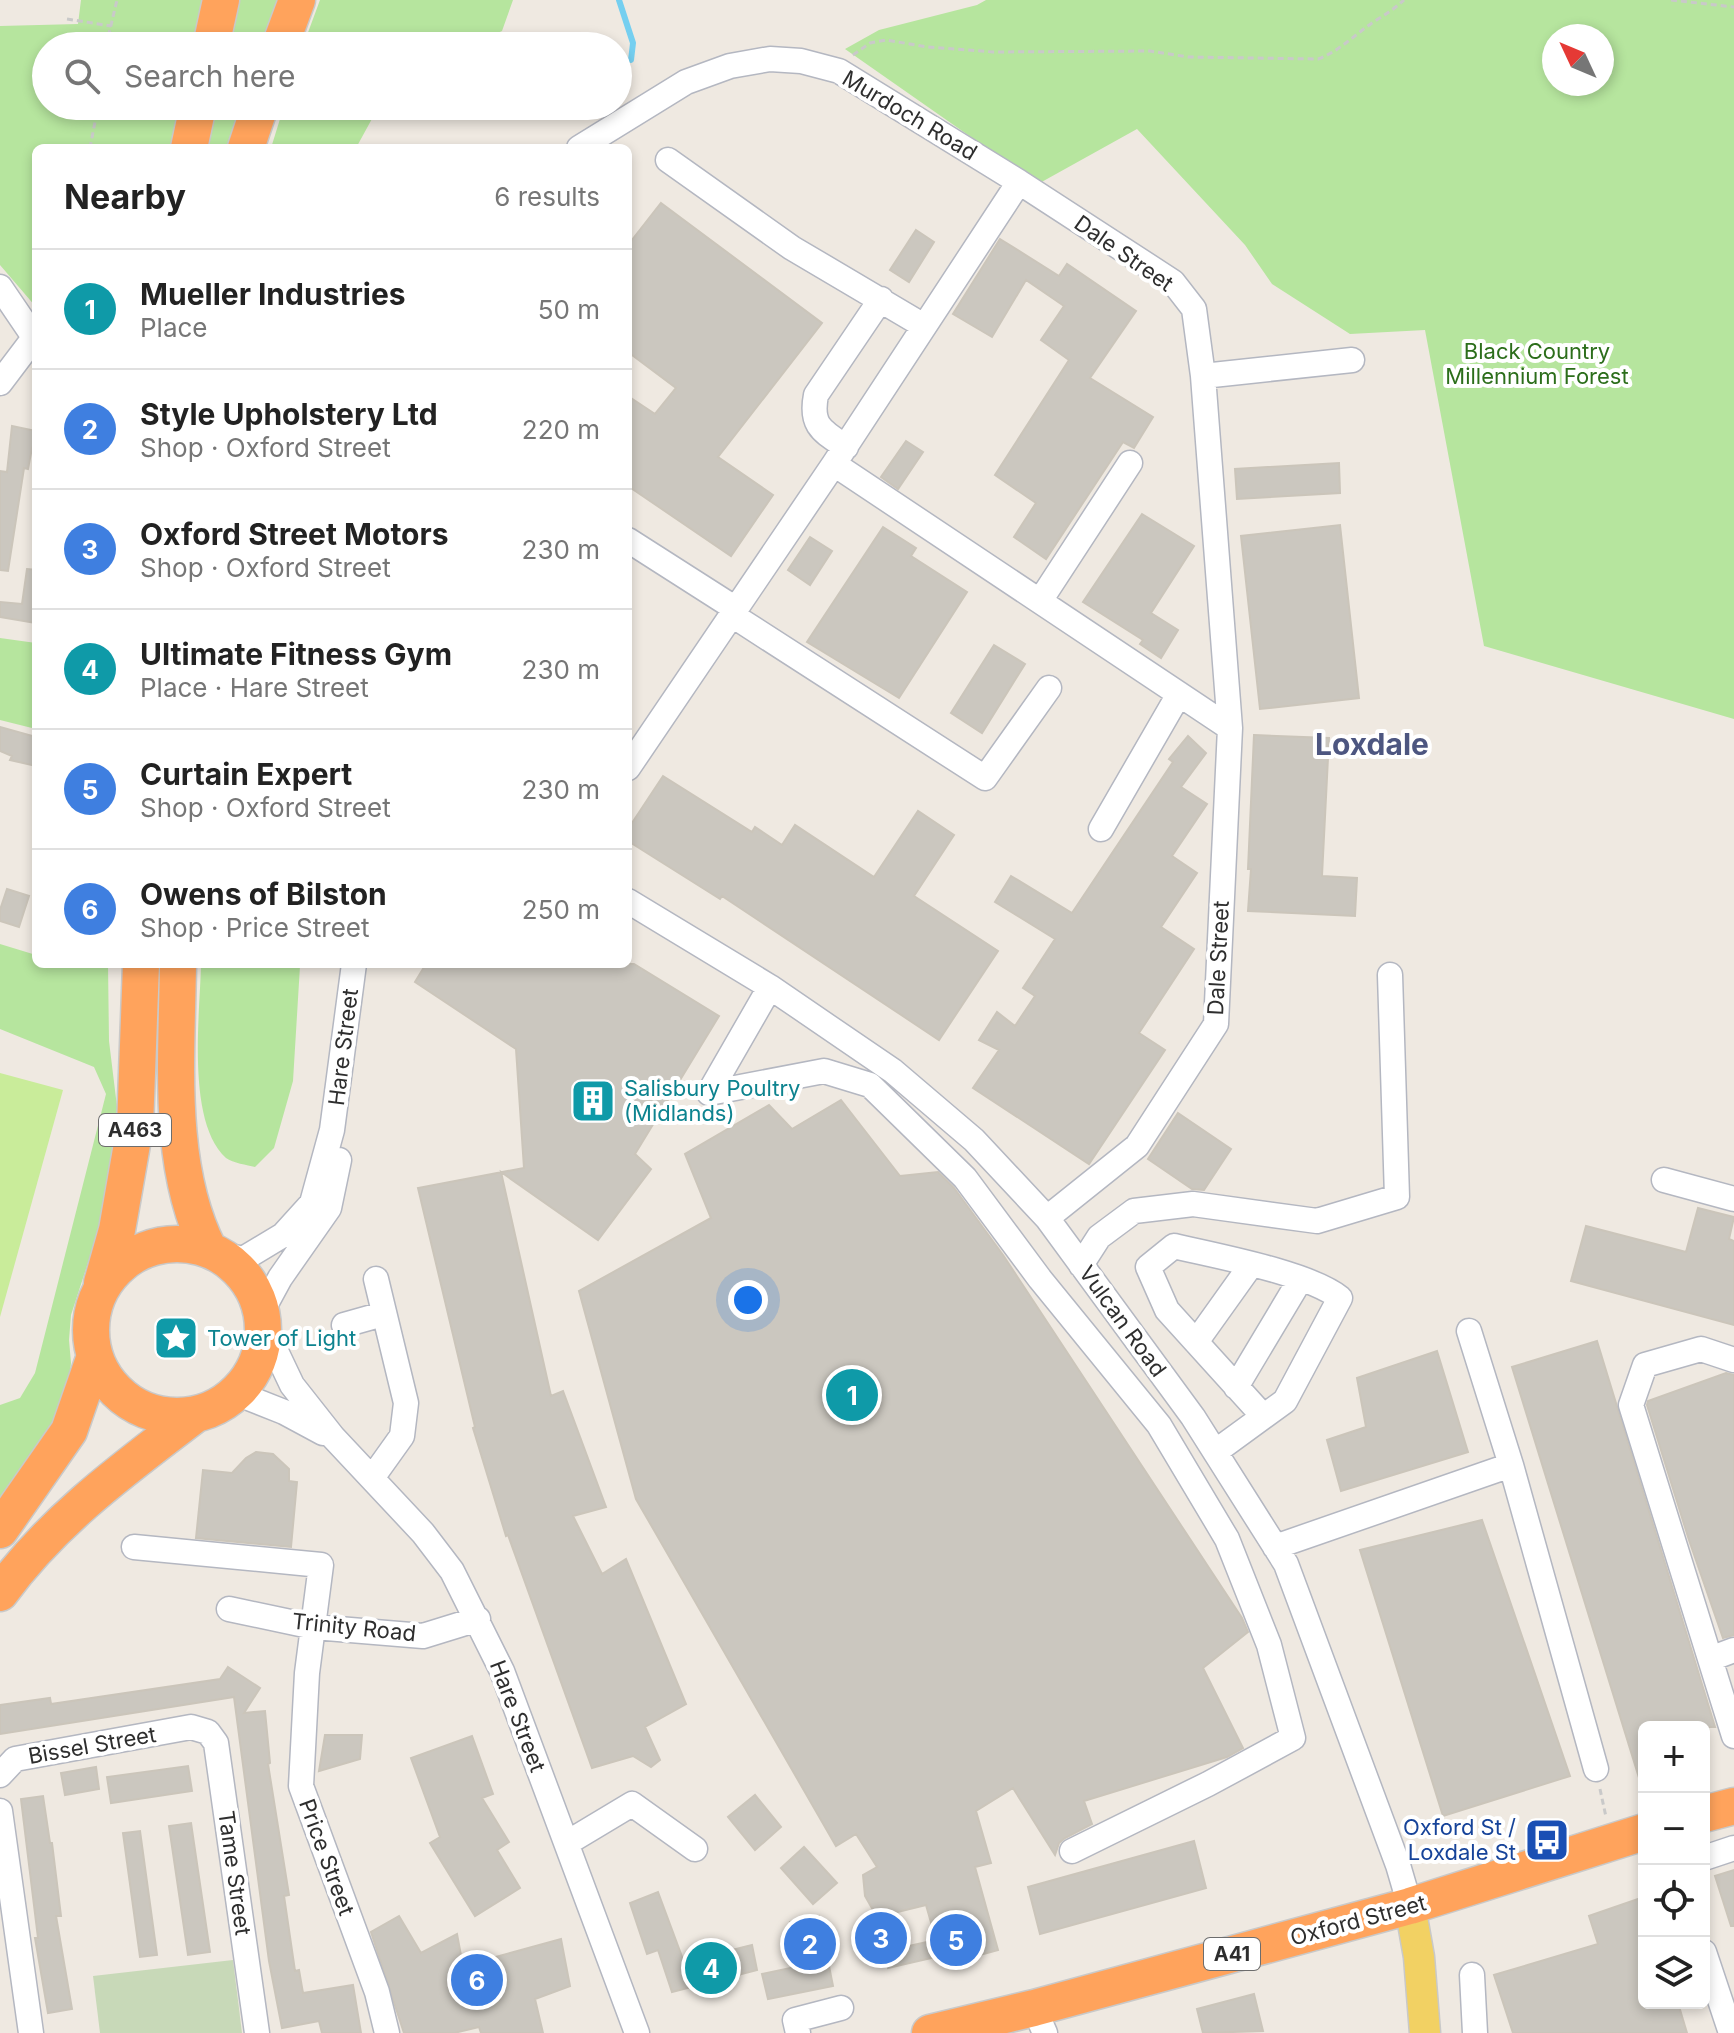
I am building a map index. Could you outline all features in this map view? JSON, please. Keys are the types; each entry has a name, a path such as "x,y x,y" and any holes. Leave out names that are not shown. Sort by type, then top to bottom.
{"highway":[{"path":"214,32 221,0"},
{"path":"285,32 297,0"},
{"path":"190,144 195,120"},
{"path":"247,144 255,120"},
{"name":"A463","path":"100,1293 117,1230 135,1127 141,968"},
{"name":"A463","path":"178,968 178,1138 192,1208 212,1252"},
{"path":"0,1593 45,1538 103,1484 196,1414 217,1406 236,1393 256,1365 261,1348 262,1318 247,1280 233,1265 212,1252 177,1244 146,1250 119,1267 100,1293 91,1324 95,1356 113,1388 134,1405 169,1416 196,1414"},
{"path":"0,1530 69,1431 95,1356"},
{"path":"1710,1812 1734,1806"},
{"name":"Oxford Street","path":"930,2033 1040,2020 1638,1834"}],"main road":[{"path":"1410,1906 1419,1957 1425,2033"}],"street":[{"name":"Murdoch Road","path":"632,115 686,82 730,66 770,59 801,61 839,71 1019,182"},
{"name":"Murdoch Road","path":"585,144 624,120"},
{"path":"668,160 792,248 924,326"},
{"path":"632,762 840,455 1019,182"},
{"name":"Dale Street","path":"1019,182 1173,282 1194,309 1203,376 1230,728 1216,1024 1137,1146 1047,1218"},
{"path":"0,287 32,335"},
{"path":"881,299 816,395 813,411 819,429 840,455 1040,601 1230,728"},
{"path":"0,383 32,343"},
{"path":"1203,376 1352,360"},
{"path":"1040,601 1130,463"},
{"path":"632,543 985,778 1049,688"},
{"path":"1101,829 1179,694"},
{"name":"Vulcan Road","path":"632,903 770,987 893,1071 974,1140 1047,1218 1193,1417 1286,1564 1388,1836 1410,1906"},
{"name":"Hare Street","path":"212,1252 243,1259 283,1235 312,1203 332,1130 353,968"},
{"path":"1081,1265 1099,1237 1134,1211 1193,1204 1317,1221 1397,1197 1390,975"},
{"path":"770,987 709,1093 824,1071 870,1085 965,1178 1040,1279 1159,1425 1227,1539 1269,1645 1293,1738 1072,1851"},
{"name":"Hare Street","path":"332,1130 339,1161 329,1208 280,1278 262,1318 292,1385 333,1437 423,1533 452,1571 478,1619 502,1671 637,2033"},
{"path":"1664,1180 1734,1199"},
{"path":"1215,1452 1285,1401 1340,1298 1330,1290 1300,1280 1174,1246 1148,1267 1167,1310 1263,1416"},
{"path":"1196,1342 1251,1265"},
{"path":"372,1478 402,1436 406,1403 376,1279"},
{"path":"1236,1387 1300,1280"},
{"path":"344,1325 383,1314"},
{"path":"1469,1331 1511,1465 1596,1769"},
{"path":"1734,1360 1701,1349 1645,1365 1631,1405 1734,1736"},
{"name":"Hare Street","path":"236,1393 284,1412 333,1437"},
{"path":"1275,1547 1511,1465"},
{"name":"Price Street","path":"134,1547 321,1565 307,1673 301,1786 377,1992 387,2033"},
{"name":"Trinity Road","path":"229,1609 314,1627 423,1636 478,1619"},
{"path":"1710,1659 1734,1650"},
{"name":"Bissel Street","path":"0,1775 15,1759 191,1727"},
{"name":"Tame Street","path":"191,1727 208,1732 216,1743 257,2033"},
{"path":"567,1843 632,1804 695,1849"},
{"path":"0,1811 31,2033"},
{"path":"1710,1856 1734,1848"},
{"path":"1710,1970 1731,2033"},
{"path":"1472,1975 1475,2033"},
{"path":"798,2033 795,2020 841,2008"}],"path":[{"path":"110,32 117,0"},
{"path":"839,71 857,50 886,40 993,52 1150,51 1188,57 1318,59 1335,53 1404,0"},
{"path":"1671,0 1734,7"},
{"path":"67,19 111,26"},
{"path":"91,144 95,120"}],"green space":[{"path":"81,0 207,0 200,32 32,32 32,120 181,120 177,144 32,144 32,302 0,265 0,26 78,24"},
{"path":"232,0 289,0 276,32 226,32"},
{"path":"320,0 513,0 500,32 308,32"},
{"name":"Black Country Millennium Forest","path":"986,0 1734,0 1734,719 1484,646 1425,330 1350,334 1272,284 1245,245 1137,129 1038,184 845,49 879,30"},
{"path":"208,120 244,120 236,144 204,144"},
{"path":"280,120 371,120 358,144 272,144"},
{"path":"0,638 32,642 32,728 0,720"},
{"path":"0,944 32,954 32,968 108,968 109,1041 119,1123 98,1232 71,1315 68,1392 53,1423 0,1501 0,1405 20,1398 35,1373 106,1094 94,1067 0,1029"},
{"path":"201,968 300,968 293,1081 274,1148 255,1167 226,1158 213,1141 200,1094"},
{"path":"0,1073 63,1090 0,1317"},
{"path":"233,1960 242,2033 100,2033 93,1976"}],"building":[{"path":"661,203 822,323 718,457 773,495 731,556 632,489 632,399 655,414 676,388 632,355 632,240"},
{"path":"916,230 934,242 909,282 890,270"},
{"path":"1000,239 1059,276 1067,264 1136,311 1090,378 1153,417 1134,448 1123,442 1046,559 1014,537 1036,503 995,475 1069,360 1041,340 1064,306 1026,280 992,337 953,314"},
{"path":"12,426 32,430 32,448 28,469 24,468 8,571 0,570 0,471 7,472"},
{"path":"906,441 923,452 898,489 881,477"},
{"path":"1339,463 1340,493 1237,499 1235,469"},
{"path":"1142,514 1194,546 1151,613 1178,630 1161,658 1140,644 1143,640 1083,602"},
{"path":"1340,525 1359,698 1260,709 1241,536"},
{"path":"883,527 916,548 911,556 967,592 899,698 807,642"},
{"path":"810,537 832,551 810,585 788,570"},
{"path":"27,569 32,570 32,622 0,617 0,602 22,604"},
{"path":"994,645 1025,664 982,733 951,713"},
{"path":"0,727 32,736 32,765 10,760 12,756 0,751"},
{"path":"1254,735 1329,738 1322,876 1357,878 1355,916 1248,911"},
{"path":"1188,736 1206,753 1181,787 1207,804 1172,856 1197,873 1161,927 1194,949 1139,1033 1165,1050 1089,1164 973,1088 999,1050 979,1040 997,1012 1015,1026 1035,996 1023,988 1055,939 995,902 1011,876 1072,913 1173,762 1169,759"},
{"path":"663,776 752,832 755,827 782,845 795,825 874,877 918,811 954,835 914,896 998,951 939,1040 722,896 720,899 632,844 632,823"},
{"path":"7,889 29,896 19,927 0,921"},
{"name":"Salisbury Poultry (Midlands)","path":"634,964 719,1016 635,1154 651,1169 598,1240 501,1172 524,1168 516,1049 415,982 424,968 632,968"},
{"path":"841,1100 900,1176 938,1172 954,1188 1003,1255 1242,1618 1248,1632 1203,1668 1243,1748 1227,1757 1084,1801 1092,1824 1059,1843 1055,1855 1013,1788 976,1811 991,1863 975,1867 998,1950 943,1965 940,1956 888,1968 886,1951 936,1940 926,1905 877,1917 865,1896 863,1875 877,1867 856,1834 836,1846 636,1499 579,1291 711,1218 685,1154 769,1105 792,1129"},
{"path":"1178,1113 1231,1149 1204,1190 1192,1189 1148,1159"},
{"path":"501,1172 551,1396 563,1391 606,1507 573,1516 602,1574 626,1559 686,1704 645,1727 660,1760 651,1767 633,1756 592,1768 506,1536 473,1428 418,1188"},
{"path":"1698,1208 1734,1217 1729,1239 1734,1241 1734,1325 1571,1281 1586,1226 1686,1252"},
{"path":"1597,1341 1715,1727 1710,1727 1710,1721 1638,1721 1638,1775 1512,1367"},
{"path":"1437,1351 1468,1452 1341,1491 1327,1440 1366,1427 1357,1378"},
{"path":"1726,1373 1734,1375 1734,1635 1723,1638 1647,1405 1648,1401"},
{"path":"256,1452 273,1454 289,1469 289,1481 297,1482 291,1547 196,1538 203,1470 232,1473"},
{"path":"1482,1520 1570,1776 1443,1816 1360,1550"},
{"path":"228,1667 260,1688 244,1713 265,1711 268,1764 289,1895 284,1896 295,1971 299,1970 303,1993 353,1985 361,2033 322,2033 319,2021 282,2028 269,1961 234,1697 0,1734 0,1705 50,1698 51,1704 220,1679"},
{"path":"325,1735 362,1735 360,1759 319,1771"},
{"path":"472,1736 493,1794 482,1798 509,1842 497,1850 520,1888 475,1916 430,1843 440,1837 411,1758"},
{"path":"188,1766 192,1791 111,1803 107,1777"},
{"path":"96,1767 99,1789 65,1795 61,1773"},
{"path":"755,1795 781,1827 755,1850 728,1817"},
{"path":"43,1796 61,1916 56,1916 72,2009 48,2013 35,1938 38,1938 21,1799"},
{"path":"191,1823 210,1952 188,1955 169,1826"},
{"path":"140,1831 157,1955 140,1957 123,1833"},
{"path":"1194,1841 1206,1888 1040,1934 1028,1887"},
{"path":"804,1847 837,1883 813,1904 781,1868"},
{"path":"1734,1870 1734,1926 1731,1926 1715,1876"},
{"path":"658,1892 684,1962 752,1945 757,1970 672,1992 658,1950 647,1954 630,1903"},
{"path":"1638,1899 1638,2009 1680,2009 1687,2033 1513,2033 1494,1975 1598,1944 1589,1916"},
{"path":"399,1916 421,1953 457,1934 463,1966 561,1939 570,1986 535,1999 543,2033 481,2033 479,2027 454,2033 404,2033 371,1932"},
{"path":"819,1916 833,1986 768,1999 762,1974 800,1966 790,1922"},
{"path":"1254,1994 1263,2031 1203,2033 1197,2009"}],"waterway":[{"path":"619,0 629,32"},
{"path":"632,40 632,52"}],"place":[{"name":"Salisbury Poultry (Midlands)","path":"593,1101"},
{"name":"Tower of Light","path":"176,1338"},
{"name":"Mueller Industries","path":"852,1395"},
{"name":"Oxford St / Loxdale St","path":"1547,1840"},
{"name":"Oxford Street Motors","path":"881,1938"},
{"name":"Curtain Expert","path":"956,1940"},
{"name":"Style Upholstery Ltd","path":"810,1944"},
{"name":"Ultimate Fitness Gym","path":"711,1968"},
{"name":"Owens of Bilston","path":"477,1980"}],"district":[{"name":"Loxdale","path":"1372,744"}]}
